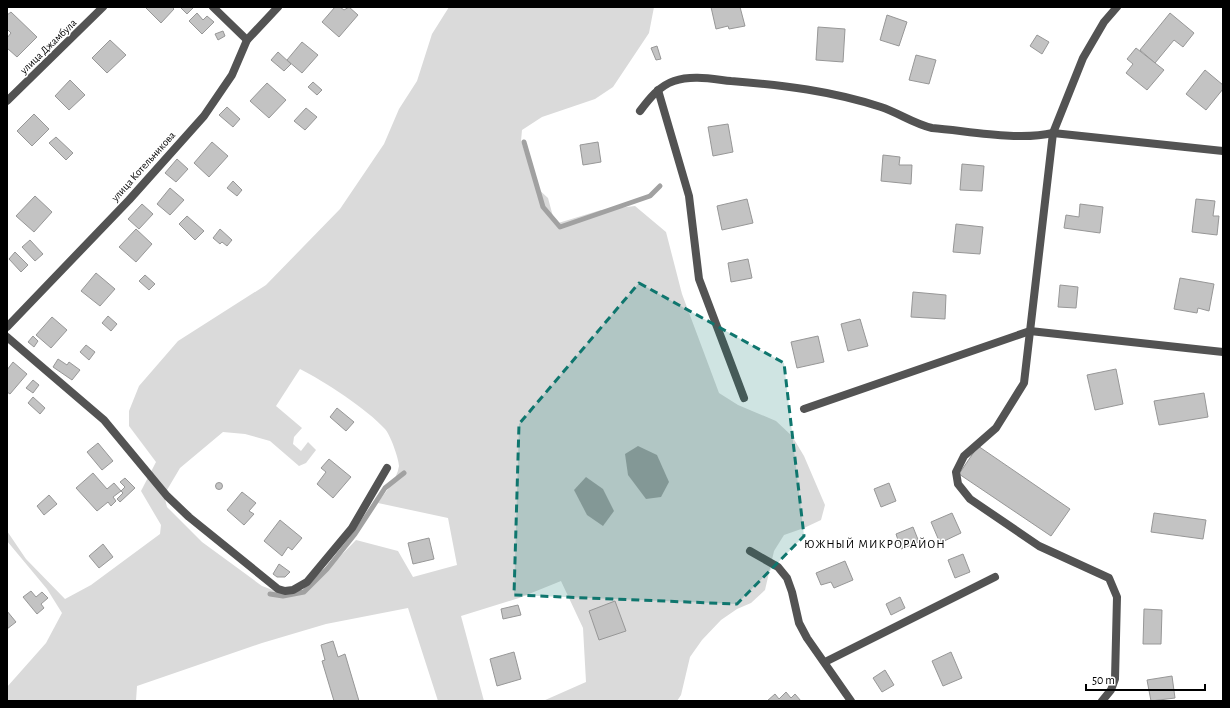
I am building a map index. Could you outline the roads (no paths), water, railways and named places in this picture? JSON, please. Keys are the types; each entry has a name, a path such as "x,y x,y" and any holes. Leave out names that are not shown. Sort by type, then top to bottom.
{"street":[{"name":"улица Джамбула","path":"7,101 103,7"},
{"path":"213,7 247,40"},
{"name":"улица Котельникова","path":"7,327 129,200 204,116 232,75 247,40 278,7"},
{"path":"1102,701 1111,690 1115,679 1118,597 1114,585 1109,578 1039,546 970,499 958,484 956,472 964,456 996,428 1024,383 1053,133 1083,58 1104,22 1117,7"},
{"path":"640,111 658,90 673,82 688,78 781,85 824,92 879,107 920,125 932,128 1023,136 1042,136 1053,133 1223,151"},
{"path":"658,90 689,196 699,279 744,398"},
{"path":"804,409 1030,331 1223,352"},
{"path":"7,337 104,420 167,496 189,517 278,588 285,591 293,590 307,582 352,528 387,468"},
{"path":"750,550 778,567 787,578 792,592 799,623 807,638 851,701"},
{"path":"825,662 995,577"}],"waterway":[{"path":"524,142 543,207 560,227 650,196 660,186"},
{"path":"270,594 283,596 304,592 327,569 355,534 385,488 404,473"}],"district":[{"name":"ЮЖНЫЙ МИКРОРАЙОН","path":"875,544"}]}
